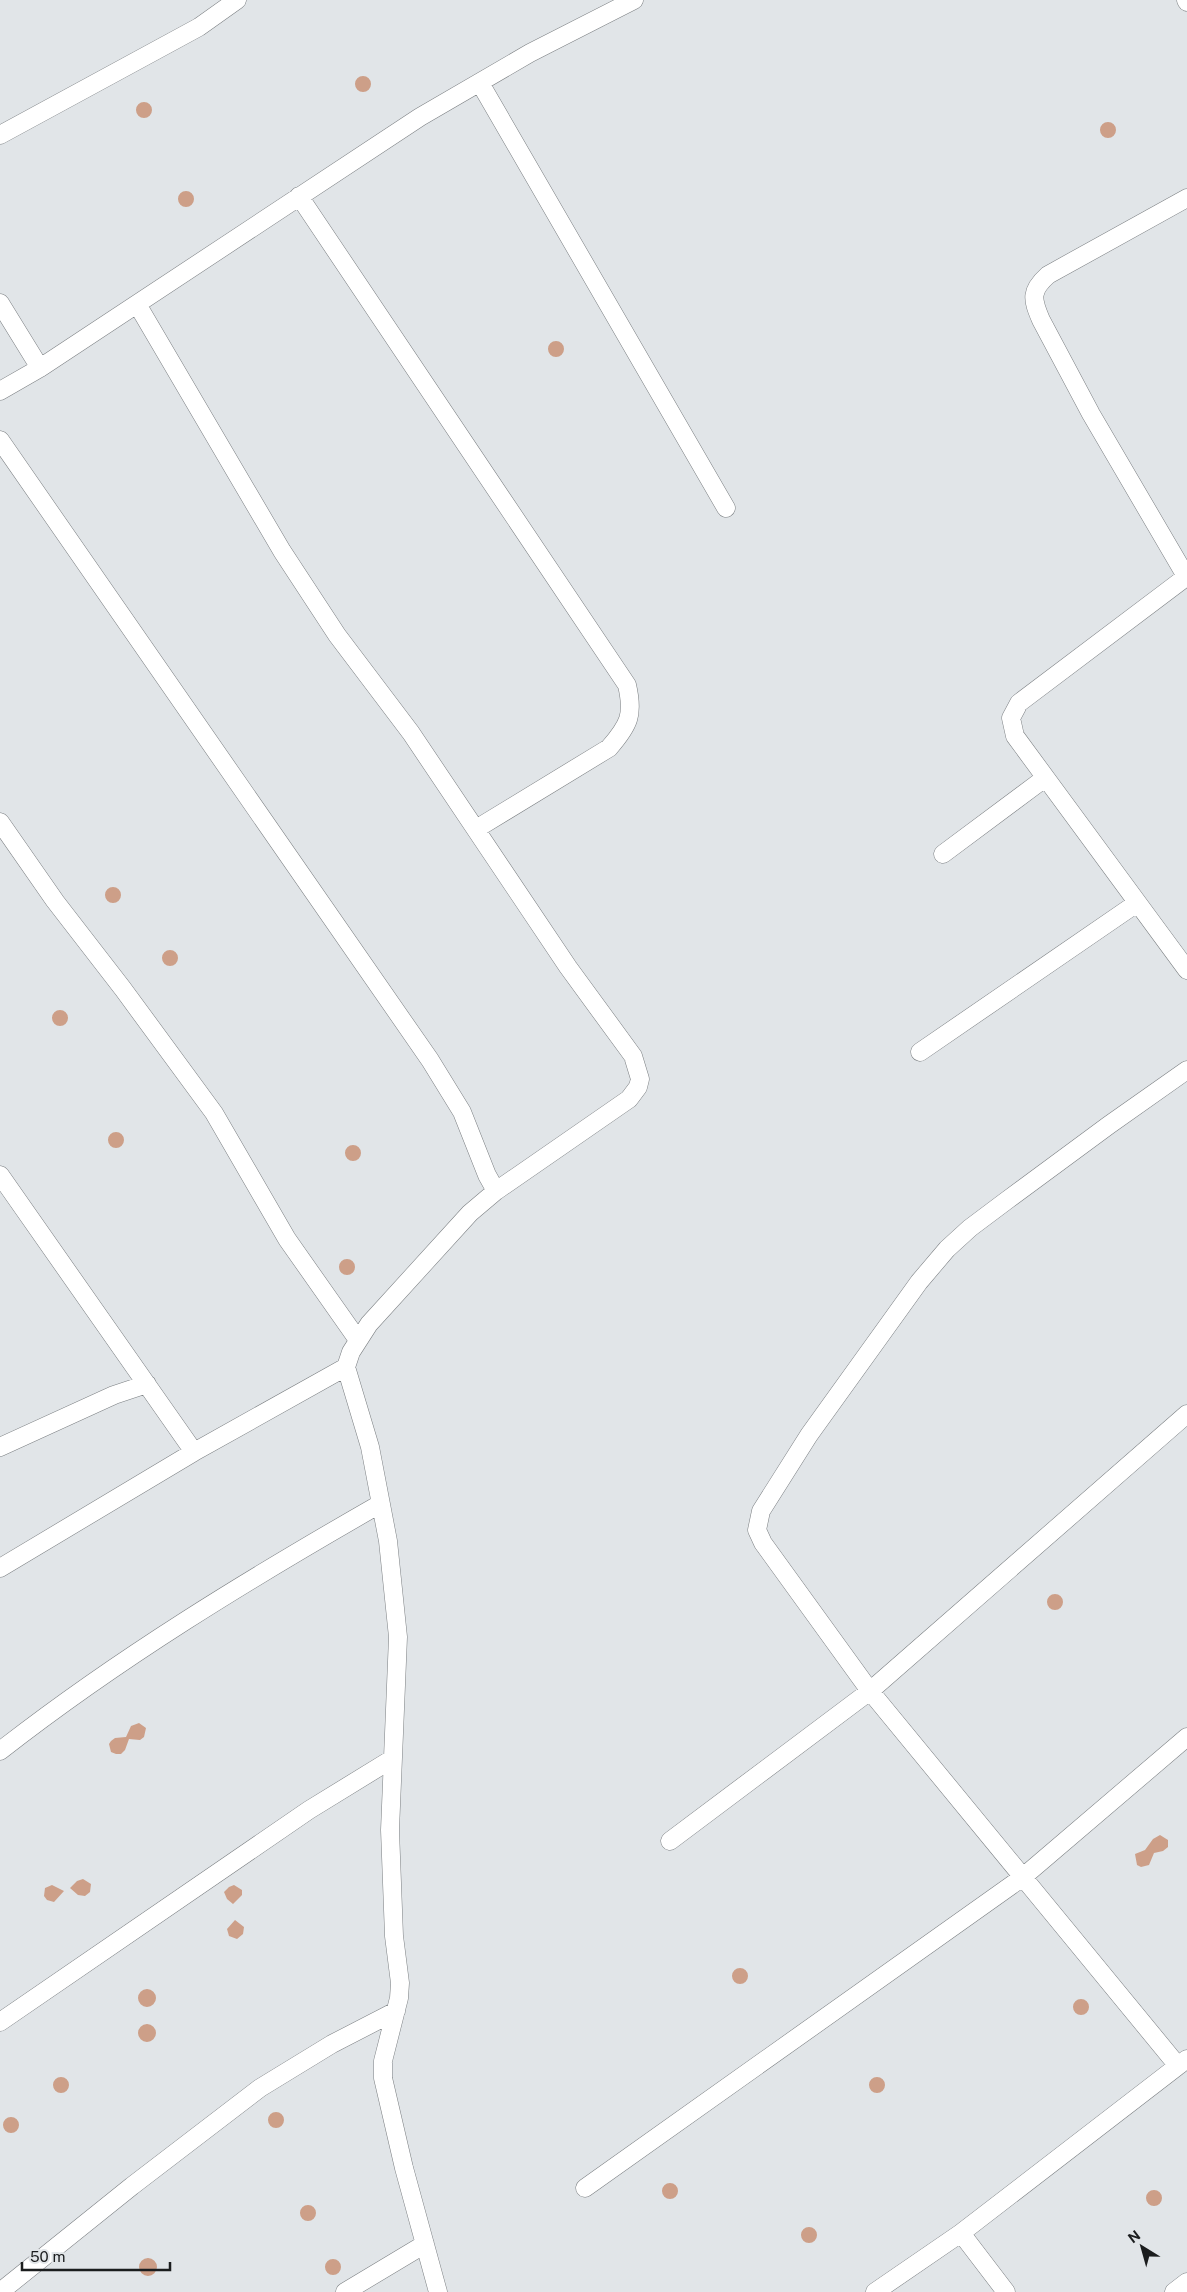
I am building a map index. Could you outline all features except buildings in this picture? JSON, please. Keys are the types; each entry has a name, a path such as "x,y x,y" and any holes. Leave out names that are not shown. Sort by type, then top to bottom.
{"street":[{"path":"0,135 199,27 237,0"},
{"path":"0,391 40,368 420,117 530,53 634,0"},
{"path":"480,83 726,508"},
{"path":"299,196 627,685 630,699 630,716 624,731 609,748 476,829"},
{"path":"1187,198 1048,274 1035,288 1034,296 1035,306 1091,414 1187,577 1019,703 1012,711 1011,726 1014,736 1187,970"},
{"path":"0,303 40,368"},
{"path":"0,1568 194,1452 346,1367 358,1340 369,1324 470,1214 496,1191 629,1099 638,1087 640,1079 633,1056 568,967 411,732 337,636 282,551 137,304"},
{"path":"0,440 430,1060 462,1112 487,1175 496,1191"},
{"path":"943,854 1045,778"},
{"path":"0,822 55,901 123,989 214,1113 287,1239 358,1340"},
{"path":"920,1052 1138,902"},
{"path":"875,2292 961,2234 1182,2062 1023,1877 870,1691 763,1543 757,1530 762,1511 808,1435 919,1282 947,1249 970,1228 1006,1201 1187,1070"},
{"path":"0,1175 194,1452"},
{"path":"346,1367 370,1447 393,1579 398,1637 390,1830 394,1936 400,1983 396,2012 383,2061 383,2078 404,2168 438,2292"},
{"path":"0,1448 114,1395 147,1384"},
{"path":"670,1841 870,1691 1187,1414"},
{"path":"0,1750 90,1683 319,1539 380,1504"},
{"path":"584,2188 1023,1877 1187,1737"},
{"path":"0,2022 309,1810 392,1759"},
{"path":"0,2292 140,2180 260,2088 332,2044 396,2012"},
{"path":"961,2234 1006,2292"},
{"path":"346,2292 425,2244"},
{"path":"1174,2292 1187,2282"}]}
